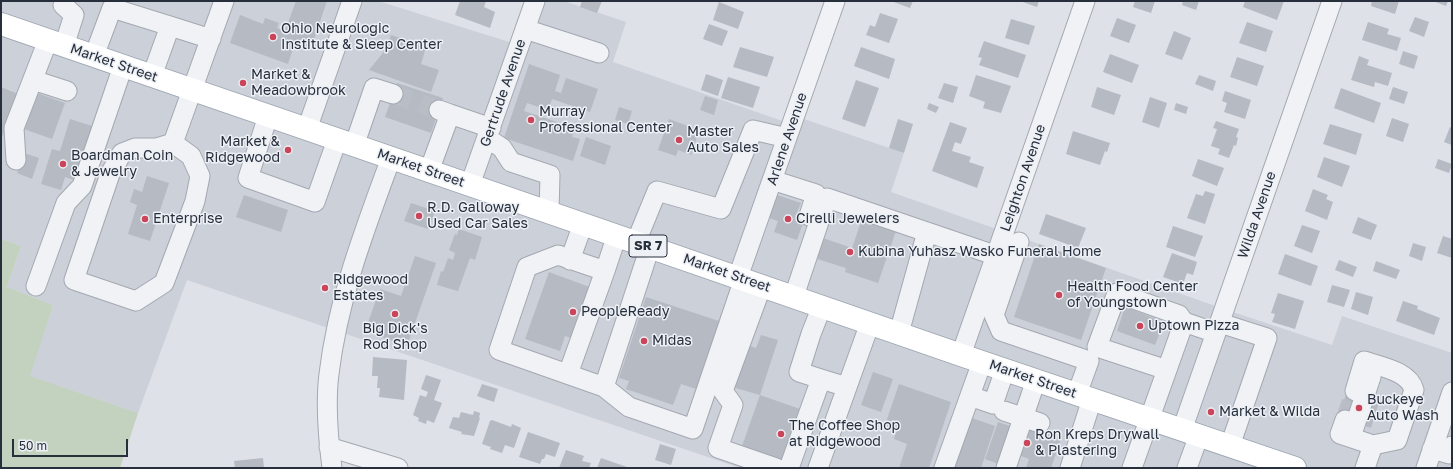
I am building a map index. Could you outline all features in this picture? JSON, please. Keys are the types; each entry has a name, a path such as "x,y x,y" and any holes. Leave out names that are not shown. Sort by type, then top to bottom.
{"main road":[{"name":"Market Street","path":"1,26 56,43 748,280 961,355 1190,432 1230,446 1254,462 1295,468"}],"street":[{"path":"173,143 224,1"},
{"path":"307,129 352,1"},
{"name":"Gertrude Avenue","path":"470,185 535,1"},
{"name":"Arlene Avenue","path":"748,280 772,180 835,1"},
{"name":"Leighton Avenue","path":"961,355 1004,258 1085,1"},
{"name":"Wilda Avenue","path":"1187,468 1190,432 1218,328 1332,1"},
{"path":"16,160 14,128 33,80 74,15 63,5"},
{"path":"94,56 112,8 210,39"},
{"path":"152,76 170,26"},
{"path":"525,29 599,53"},
{"path":"36,286 66,203 82,186 123,66"},
{"path":"33,80 67,91"},
{"path":"268,116 248,178 315,202 374,88 393,94"},
{"path":"429,171 445,112 489,133 502,148 511,162 550,175 548,212"},
{"path":"604,386 634,241 657,191 721,209 753,130 787,138"},
{"path":"173,143 191,156 200,176 195,201 164,283 136,301 74,280 110,174 122,153 135,148 156,148 173,143"},
{"path":"332,468 329,447 327,403 328,375 334,336 342,300 354,261 391,158"},
{"path":"772,180 816,194 789,295"},
{"path":"789,295 827,198 1004,258"},
{"path":"570,260 583,224"},
{"path":"899,333 928,232"},
{"path":"568,374 605,271 634,241"},
{"path":"1019,242 1004,258 994,314 1001,330 1093,354 1167,370"},
{"path":"605,271 558,255 527,267 499,350 604,386 629,407 693,429 748,280"},
{"path":"748,280 723,390 733,405 718,448 785,467 814,399 821,378"},
{"path":"1070,468 1093,354 1117,293 1179,315 1184,322 1267,338 1230,446"},
{"path":"822,306 799,372 847,387"},
{"path":"1132,468 1184,322"},
{"path":"818,468 870,323"},
{"path":"1345,420 1340,434 1373,444 1397,440 1414,390 1413,385 1404,376 1364,361 1354,391"},
{"path":"944,468 982,362"},
{"path":"1351,437 1375,365"},
{"path":"970,396 993,404 1005,370"},
{"path":"1006,468 1032,420 1036,380"},
{"path":"1426,468 1452,392"},
{"path":"1004,411 1032,420"},
{"path":"1365,468 1373,444"},
{"path":"1432,449 1449,454 1452,446"},
{"path":"329,447 398,468"}],"shaded area":[{"path":"1,1 378,1 519,45 535,1 564,1 626,22 613,62 791,124 795,116 904,153 891,192 1224,309 1332,345 1342,316 1452,353 1452,468 740,468 187,280 138,413 29,376 53,305 7,287 21,246 1,239"}],"green space":[{"path":"1,239 21,246 7,287 53,305 30,376 138,413 120,468 1,468"}],"building":[{"name":"Ohio Neurologic Institute & Sleep Center","path":"296,1 327,1 310,51 294,46 288,64 230,43 240,15 263,24 265,18 279,23 277,28 285,31"},
{"path":"460,1 486,1 484,7 495,12 490,28 455,15"},
{"path":"582,1 602,1 597,13 580,7"},
{"path":"891,1 913,1 910,8"},
{"path":"1020,1 1039,1 1037,7"},
{"path":"1135,1 1155,1 1151,13 1133,7"},
{"path":"1183,1 1199,1 1196,10 1182,5"},
{"path":"1245,1 1284,1 1277,20 1243,7"},
{"path":"1372,1 1399,1 1395,14 1371,6"},
{"path":"1433,1 1448,1 1446,6"},
{"path":"719,2 744,12 738,29 713,20"},
{"path":"880,13 898,19 889,43 866,35 870,25 875,27"},
{"path":"1415,17 1429,22 1424,37 1409,31"},
{"path":"1117,18 1136,25 1129,43 1110,36"},
{"path":"1011,19 1035,26 1029,45 1005,38"},
{"path":"1247,22 1273,31 1266,52 1239,43"},
{"path":"1368,22 1389,29 1387,34 1401,38 1397,51 1362,40"},
{"path":"709,24 728,31 722,46 703,39"},
{"path":"1174,31 1191,38 1182,60 1165,54"},
{"path":"391,35 426,47 421,64 439,70 431,92 369,70 386,49"},
{"path":"984,41 1026,55 1018,78 979,65 982,58 978,57"},
{"path":"740,47 774,57 767,77 733,67"},
{"path":"861,47 895,59 889,79 854,66"},
{"path":"1403,51 1418,56 1414,69 1399,64"},
{"path":"1110,54 1139,65 1132,83 1103,72"},
{"path":"1359,56 1369,60 1367,65 1392,73 1388,86 1375,82 1374,87 1351,80"},
{"path":"1237,57 1264,66 1257,86 1230,77"},
{"name":"Murray Professional Center","path":"529,64 560,75 555,91 561,93 566,78 598,89 590,112 552,99 548,110 527,103 524,111 575,128 572,137 580,139 573,161 504,138"},
{"path":"706,74 723,80 718,96 701,90"},
{"path":"976,75 1011,86 1001,113 983,108 985,102 969,96"},
{"path":"1199,75 1216,81 1213,91 1195,84"},
{"path":"728,77 760,87 753,108 721,98"},
{"path":"856,80 879,88 865,127 842,119"},
{"path":"397,83 443,98 431,133 385,117"},
{"path":"944,83 958,87 953,103 938,98"},
{"path":"1,87 18,94 1,140"},
{"path":"1097,87 1121,95 1114,115 1091,107"},
{"path":"1393,87 1408,92 1404,104 1389,99"},
{"path":"1341,88 1381,103 1374,123 1334,108"},
{"path":"1225,91 1251,100 1245,119 1224,112 1227,103 1222,101"},
{"path":"34,92 65,103 52,139 21,128"},
{"path":"705,96 718,100 714,115 700,110"},
{"path":"1150,97 1167,103 1159,128 1142,122"},
{"path":"929,103 939,107 936,113 927,109"},
{"path":"1176,103 1188,107 1186,114 1174,110"},
{"path":"619,107 632,111 628,124 615,120"},
{"path":"1392,118 1409,124 1403,142 1386,136"},
{"name":"Boardman Coin & Jewelry","path":"70,119 92,126 74,180 65,177 61,190 41,184 52,149 60,151"},
{"name":"Master Auto Sales","path":"669,119 699,130 691,155 678,150 676,156 658,150"},
{"path":"898,119 913,124 904,153 889,148"},
{"path":"1216,121 1239,129 1236,137 1238,138 1236,146 1234,145 1229,158 1218,154 1220,149 1211,146 1217,129 1213,128"},
{"path":"950,122 967,128 961,144 955,142 952,151 971,157 969,162 984,167 977,188 932,171"},
{"path":"1330,124 1362,134 1356,155 1323,144"},
{"path":"1450,127 1452,128 1452,145 1444,142"},
{"path":"1073,131 1110,143 1107,152 1105,151 1100,165 1066,154"},
{"path":"586,137 611,146 605,165 580,156"},
{"path":"24,153 39,158 32,179 17,173"},
{"path":"1324,157 1350,166 1342,187 1317,177"},
{"path":"1198,159 1224,168 1217,186 1192,176"},
{"path":"1438,159 1452,164 1449,173 1435,168"},
{"name":"Enterprise","path":"147,176 169,183 150,241 128,234 137,205 130,202 134,189 142,192"},
{"path":"1313,189 1328,195 1326,199 1333,202 1327,220 1305,211"},
{"path":"1205,191 1215,194 1205,224 1187,218 1196,194 1203,196"},
{"name":"Cirelli Jewelers","path":"774,194 801,203 797,212 806,215 797,240 774,232 778,221 766,217"},
{"path":"244,195 288,210 281,232 236,217"},
{"name":"R.D. Galloway Used Car Sales","path":"411,203 435,211 428,229 404,221"},
{"path":"1046,214 1086,228 1078,248 1039,234"},
{"name":"Kubina Yuhasz Wasko Funeral Home","path":"863,216 897,228 878,283 845,272 846,268 811,257 817,236 852,248"},
{"path":"1358,217 1377,225 1371,240 1352,233"},
{"path":"1302,225 1320,231 1312,253 1294,246"},
{"path":"1173,226 1203,236 1195,257 1166,247"},
{"path":"459,229 482,237 475,260 470,258 458,291 437,285 441,271 443,272 448,258 453,260 455,253 449,250 455,234 457,235"},
{"path":"1443,236 1452,239 1452,258 1437,253"},
{"path":"1413,243 1426,247 1422,261 1409,256"},
{"name":"Health Food Center of Youngstown","path":"1039,244 1106,268 1081,340 1014,317"},
{"path":"1172,253 1197,262 1193,275 1187,273 1183,284 1163,277"},
{"path":"1285,254 1318,266 1311,286 1278,274"},
{"name":"Big Dick's Rod Shop","path":"415,256 436,263 407,346 365,331 380,289 401,296"},
{"path":"1339,260 1357,267 1353,277 1335,270"},
{"path":"1376,261 1400,270 1396,279 1373,271"},
{"path":"549,272 592,288 574,339 565,336 560,351 525,339"},
{"path":"1332,285 1350,290 1344,307 1327,302"},
{"path":"1356,292 1373,297 1368,315 1351,309"},
{"path":"1278,293 1304,301 1295,329 1272,322 1275,314 1271,313"},
{"path":"646,297 719,321 696,389 681,384 673,405 626,389 629,381 619,378"},
{"path":"1403,301 1418,306 1417,309 1440,318 1434,335 1396,321"},
{"name":"Uptown Pizza","path":"1125,307 1164,322 1155,345 1117,331"},
{"path":"761,335 778,340 760,395 732,387 747,345 756,348"},
{"path":"373,357 407,360 404,400 379,397 380,388 377,388 378,376 372,376"},
{"path":"873,372 893,379 881,412 861,405"},
{"path":"426,375 441,380 434,400 442,403 434,423 427,420 426,424 418,421 419,418 413,415 420,395 426,397 428,392 421,389"},
{"path":"482,384 498,389 494,402 477,396"},
{"path":"899,384 951,402 929,468 899,468 907,444 894,439 897,429 885,425"},
{"name":"Buckeye Auto Wash","path":"1348,389 1380,399 1371,428 1338,417"},
{"path":"760,395 800,409 781,463 741,449"},
{"path":"474,411 480,413 480,418 474,436 461,434 462,432 449,428 453,417 459,418 461,412 473,415"},
{"path":"969,417 995,426 981,468 951,468"},
{"path":"492,420 511,427 512,424 521,428 514,448 505,445 502,453 490,449 491,447 482,444 490,421"},
{"path":"998,422 1010,426 1001,465 985,459"},
{"path":"1026,426 1061,439 1051,468 1026,468 1029,459 1016,454"},
{"path":"528,432 560,443 555,457 546,454 540,464 519,457"},
{"path":"660,444 676,449 671,465 655,460"},
{"path":"566,450 584,456 582,461 591,463 589,468 559,468"},
{"path":"263,458 264,468 235,468 234,461"},
{"path":"601,458 630,468 597,468"}],"tunnel":[{"path":"393,94 439,110"},
{"path":"1345,420 1355,391"}],"place":[{"name":"Ohio Neurologic Institute & Sleep Center","path":"273,37"},
{"name":"Market & Meadowbrook","path":"243,83"},
{"name":"Murray Professional Center","path":"531,120"},
{"name":"Master Auto Sales","path":"679,140"},
{"name":"Market & Ridgewood","path":"288,150"},
{"name":"Boardman Coin & Jewelry","path":"63,164"},
{"name":"R.D. Galloway Used Car Sales","path":"419,216"},
{"name":"Enterprise","path":"145,219"},
{"name":"Cirelli Jewelers","path":"788,219"},
{"name":"Kubina Yuhasz Wasko Funeral Home","path":"850,252"},
{"name":"Ridgewood Estates","path":"325,288"},
{"name":"Health Food Center of Youngstown","path":"1059,295"},
{"name":"PeopleReady","path":"573,312"},
{"name":"Big Dick's Rod Shop","path":"395,314"},
{"name":"Uptown Pizza","path":"1140,326"},
{"name":"Midas","path":"644,341"},
{"name":"Buckeye Auto Wash","path":"1359,408"},
{"name":"Market & Wilda","path":"1211,412"},
{"name":"The Coffee Shop at Ridgewood","path":"781,434"},
{"name":"Ron Kreps Drywall & Plastering","path":"1027,443"}]}
